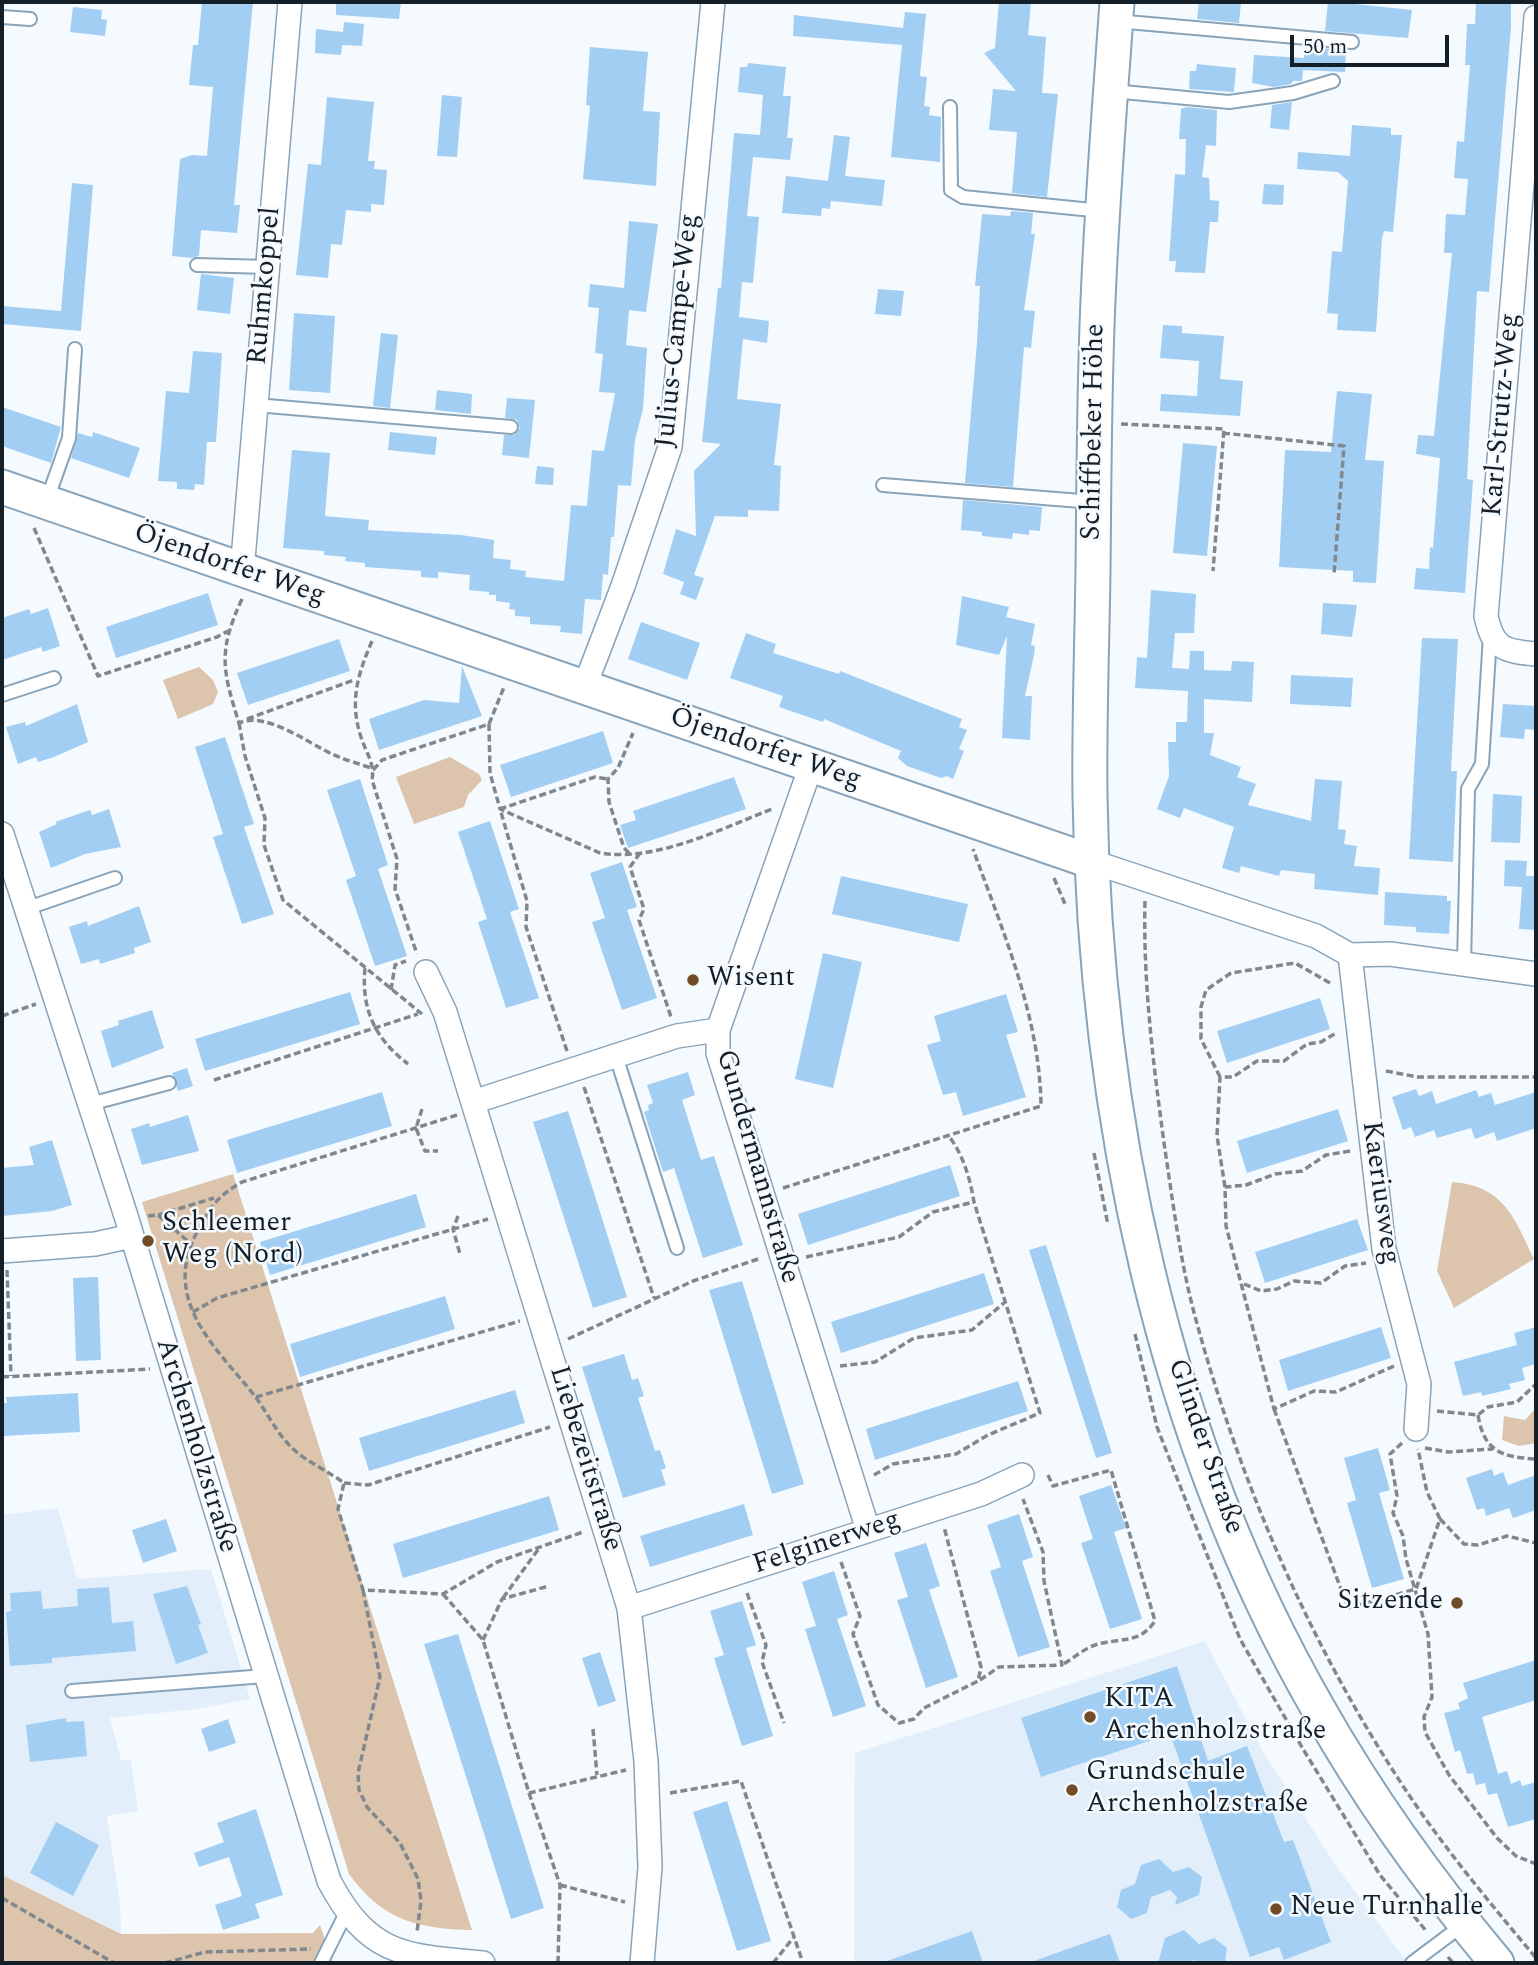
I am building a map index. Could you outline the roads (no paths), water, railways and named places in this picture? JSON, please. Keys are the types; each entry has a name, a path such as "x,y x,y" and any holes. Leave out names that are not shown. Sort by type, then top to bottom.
{"main road":[{"name":"Schiffbeker Höhe","path":"1093,862 1090,799 1095,423 1102,211 1117,11"},
{"name":"Öjendorfer Weg","path":"2,487 382,620 1093,862"},
{"name":"Glinder Straße","path":"1093,862 1106,1028 1127,1171 1147,1265 1209,1473 1250,1573 1316,1706 1394,1831 1497,1963"}],"street":[{"name":"Ruhmkoppel","path":"247,572 256,405 290,2"},
{"name":"Julius-Campe-Weg","path":"584,688 623,586 670,447 713,2"},
{"name":"Karl-Strutz-Weg","path":"1490,636 1486,616 1534,84 1536,17"},
{"path":"1490,636 1503,649 1536,653"},
{"name":"Gundermannstraße","path":"811,766 797,799 718,1030 718,1053 869,1531"},
{"name":"Archenholzstraße","path":"2,834 129,1226 329,1881 346,1913 390,1947 416,1957 483,1963"},
{"name":"Öjendorfer Weg","path":"1093,862 1316,936 1350,955"},
{"path":"1350,955 1390,954 1536,974"},
{"name":"Kaeriusweg","path":"1350,955 1386,1259 1419,1384 1417,1428"},
{"name":"Liebezeitstraße","path":"426,972 444,1012 629,1608 646,1767 650,1867 642,1963"},
{"path":"474,1106 677,1036 718,1030"},
{"path":"4,1251 95,1244 129,1226"},
{"name":"Felginerweg","path":"629,1608 981,1494 1019,1476"}],"lane":[{"path":"1117,11 1352,42"},
{"path":"2,17 30,19"},
{"path":"1111,91 1229,102 1293,93 1333,81"},
{"path":"950,107 951,190 963,197 1102,211"},
{"path":"197,265 267,267"},
{"path":"40,501 69,438 75,349"},
{"path":"256,405 511,427"},
{"path":"883,485 1094,502"},
{"path":"1464,964 1468,789 1482,764 1490,636"},
{"path":"2,695 54,677"},
{"path":"25,909 115,878"},
{"path":"616,1056 677,1248"},
{"path":"90,1104 169,1083"},
{"path":"72,1691 265,1676"},
{"path":"321,1963 346,1913"},
{"path":"1412,1963 1464,1923"}],"place":[{"name":"Wisent","path":"693,980"},
{"name":"Schleemer Weg (Nord)","path":"148,1241"},
{"name":"Sitzende","path":"1457,1603"},
{"name":"KITA Archenholzstraße","path":"1090,1717"},
{"name":"Grundschule Archenholzstraße","path":"1072,1790"},
{"name":"Neue Turnhalle","path":"1276,1909"}]}
